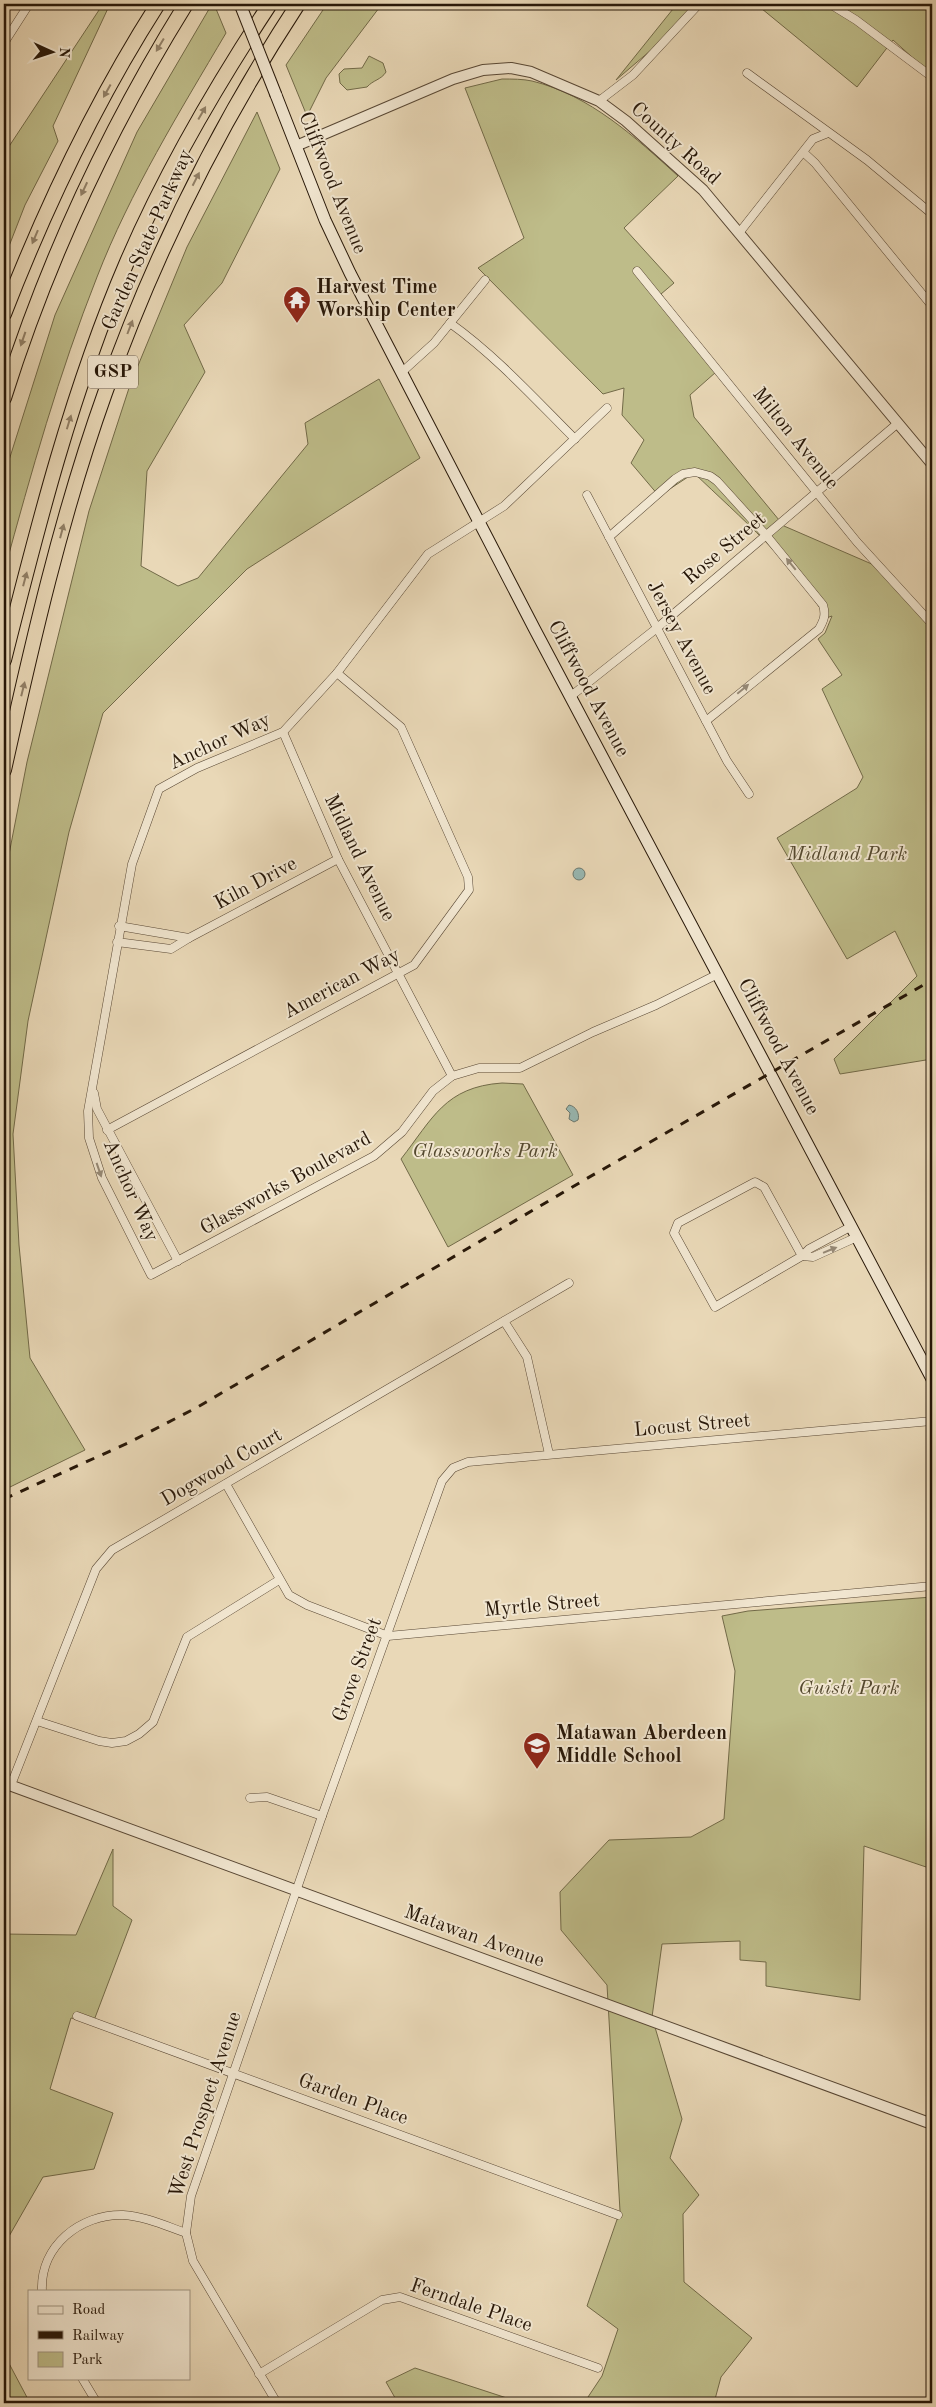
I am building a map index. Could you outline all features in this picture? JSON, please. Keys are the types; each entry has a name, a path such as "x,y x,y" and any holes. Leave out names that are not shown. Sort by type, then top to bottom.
{"highway":[{"path":"4,314 38,230 66,168 116,75 158,4"},
{"path":"4,398 43,284 85,188 133,92 186,4"},
{"name":"Garden State Parkway","path":"4,660 68,425 113,295 142,227 174,163 210,100 270,4"},
{"name":"Garden State Parkway","path":"4,770 65,520 104,395 123,344 156,262 204,163 240,97 298,4"}],"main road":[{"name":"Cliffwood Avenue","path":"240,4 336,244 534,628 932,1379"}],"street":[{"path":"4,43 29,4"},
{"path":"599,102 633,75 699,4"},
{"path":"830,4 864,26 932,77"},
{"name":"County Road","path":"296,146 453,79 483,70 510,68 531,72 599,102 626,121 690,177 739,232 932,464"},
{"path":"747,73 867,160 932,214"},
{"path":"739,232 813,139 828,133"},
{"path":"803,152 815,163 932,306"},
{"name":"Milton Avenue","path":"637,270 880,568 932,624"},
{"path":"402,372 434,343 485,280"},
{"path":"450,323 467,335 518,381 575,439"},
{"name":"Anchor Way","path":"151,1275 102,1178 89,1138 88,1111 119,926 132,864 159,789 197,768 284,732 336,673 428,554 481,523 510,501 607,408"},
{"name":"Rose Street","path":"571,696 657,628 898,423"},
{"path":"609,537 675,479 687,472 710,476 717,481 766,535 815,594 825,613 824,621 819,629 706,721"},
{"name":"Jersey Avenue","path":"587,495 727,760 749,794"},
{"name":"American Way","path":"107,1130 414,965 469,890 468,877 401,727 336,673"},
{"name":"Midland Avenue","path":"284,732 338,859 452,1076"},
{"name":"Kiln Drive","path":"117,942 171,950 189,938 338,859"},
{"path":"119,926 189,938"},
{"name":"Glassworks Boulevard","path":"151,1275 374,1156 402,1132 433,1091 452,1076 479,1068 520,1068 593,1032 656,1006 718,974"},
{"name":"Anchor Way","path":"93,1088 97,1109 107,1130 178,1261"},
{"path":"802,1256 764,1187 755,1182 678,1223 674,1234 715,1307 802,1256 809,1249 855,1232"},
{"path":"802,1256 813,1257 855,1232"},
{"name":"Dogwood Court","path":"8,1784 37,1720 96,1569 112,1550 569,1283"},
{"path":"504,1321 527,1357 549,1454"},
{"name":"Locust Street","path":"456,1467 468,1462 549,1454 932,1422"},
{"name":"Grove Street","path":"297,1890 442,1481 456,1467"},
{"name":"Myrtle Street","path":"226,1484 289,1595 298,1601 388,1636 932,1586"},
{"path":"37,1720 99,1741 112,1743 126,1741 139,1734 154,1722 187,1637 279,1580"},
{"name":"Matawan Avenue","path":"8,1784 932,2124"},
{"path":"250,1798 266,1797 322,1816"},
{"name":"West Prospect Avenue","path":"277,2403 193,2261 186,2233 191,2196 297,1890"},
{"name":"Garden Place","path":"77,2016 618,2216"},
{"path":"42,2290 43,2275 51,2252 66,2235 85,2222 111,2216 128,2216 186,2233"},
{"name":"Ferndale Place","path":"259,2374 382,2300 400,2297 598,2368"},
{"path":"83,2380 97,2403"}],"green space":[{"path":"103,4 110,4 53,126 58,141 25,205 4,259 4,154"},
{"path":"212,4 214,4 226,33 140,183 110,245 83,313 58,386 4,572 4,476 55,315 137,132"},
{"path":"327,4 382,4 326,78 307,116 286,65"},
{"path":"677,4 705,4 616,80"},
{"path":"756,4 932,4 932,75 893,40 857,87"},
{"path":"369,56 383,63 386,72 367,87 347,90 340,83 339,74 344,69 362,68"},
{"name":"Midland Park","path":"502,79 532,81 573,96 593,107 629,133 678,176 624,228 674,283 661,294 716,372 690,395 694,417 784,526 874,565 932,627 930,701 932,704 932,1059 840,1074 834,1059 917,976 895,931 847,959 777,838 857,788 863,777 822,689 842,675 818,639 825,633 832,616 826,618 813,598 782,559 694,473 659,496 631,463 644,440 622,415 624,388 603,394 478,268 524,238 465,88"},
{"path":"257,112 280,169 222,283 184,325 205,372 147,471 141,566 178,586 198,578 308,444 305,423 379,379 420,458 247,569 103,713 69,832 28,1021 13,1134 19,1245 30,1358 85,1450 4,1490 4,880 27,762 89,511 130,385 187,247"},
{"name":"Glassworks Park","path":"502,1083 523,1084 573,1175 448,1247 401,1159 432,1118 453,1098 483,1086"},
{"name":"Guisti Park","path":"932,1597 932,1869 864,1846 860,2000 766,1986 766,1962 740,1960 740,1941 662,1944 652,2017 682,2119 670,2158 699,2195 683,2214 684,2282 752,2338 721,2377 714,2403 584,2403 602,2376 618,2329 587,2306 620,2211 607,1985 561,1930 560,1892 609,1840 691,1837 724,1819 735,1671 722,1616 748,1611"},
{"path":"113,1849 113,1906 132,1920 93,2023 71,2018 50,2089 113,2113 94,2169 43,2177 4,2245 4,1934 76,1935"},
{"path":"4,2354 30,2403 4,2403"},
{"path":"415,2368 522,2403 398,2403 386,2382"}],"water":[{"path":"577,868 581,868 585,874 581,880 577,880 573,876 573,872"},
{"path":"569,1105 574,1107 578,1113 578,1120 574,1122 569,1119 570,1113 566,1109"}],"railway":[{"path":"4,1499 128,1443 196,1408 586,1179 932,980"}],"place":[{"name":"Harvest Time Worship Center","path":"297,324"},
{"name":"Matawan Aberdeen Middle School","path":"537,1770"}]}
